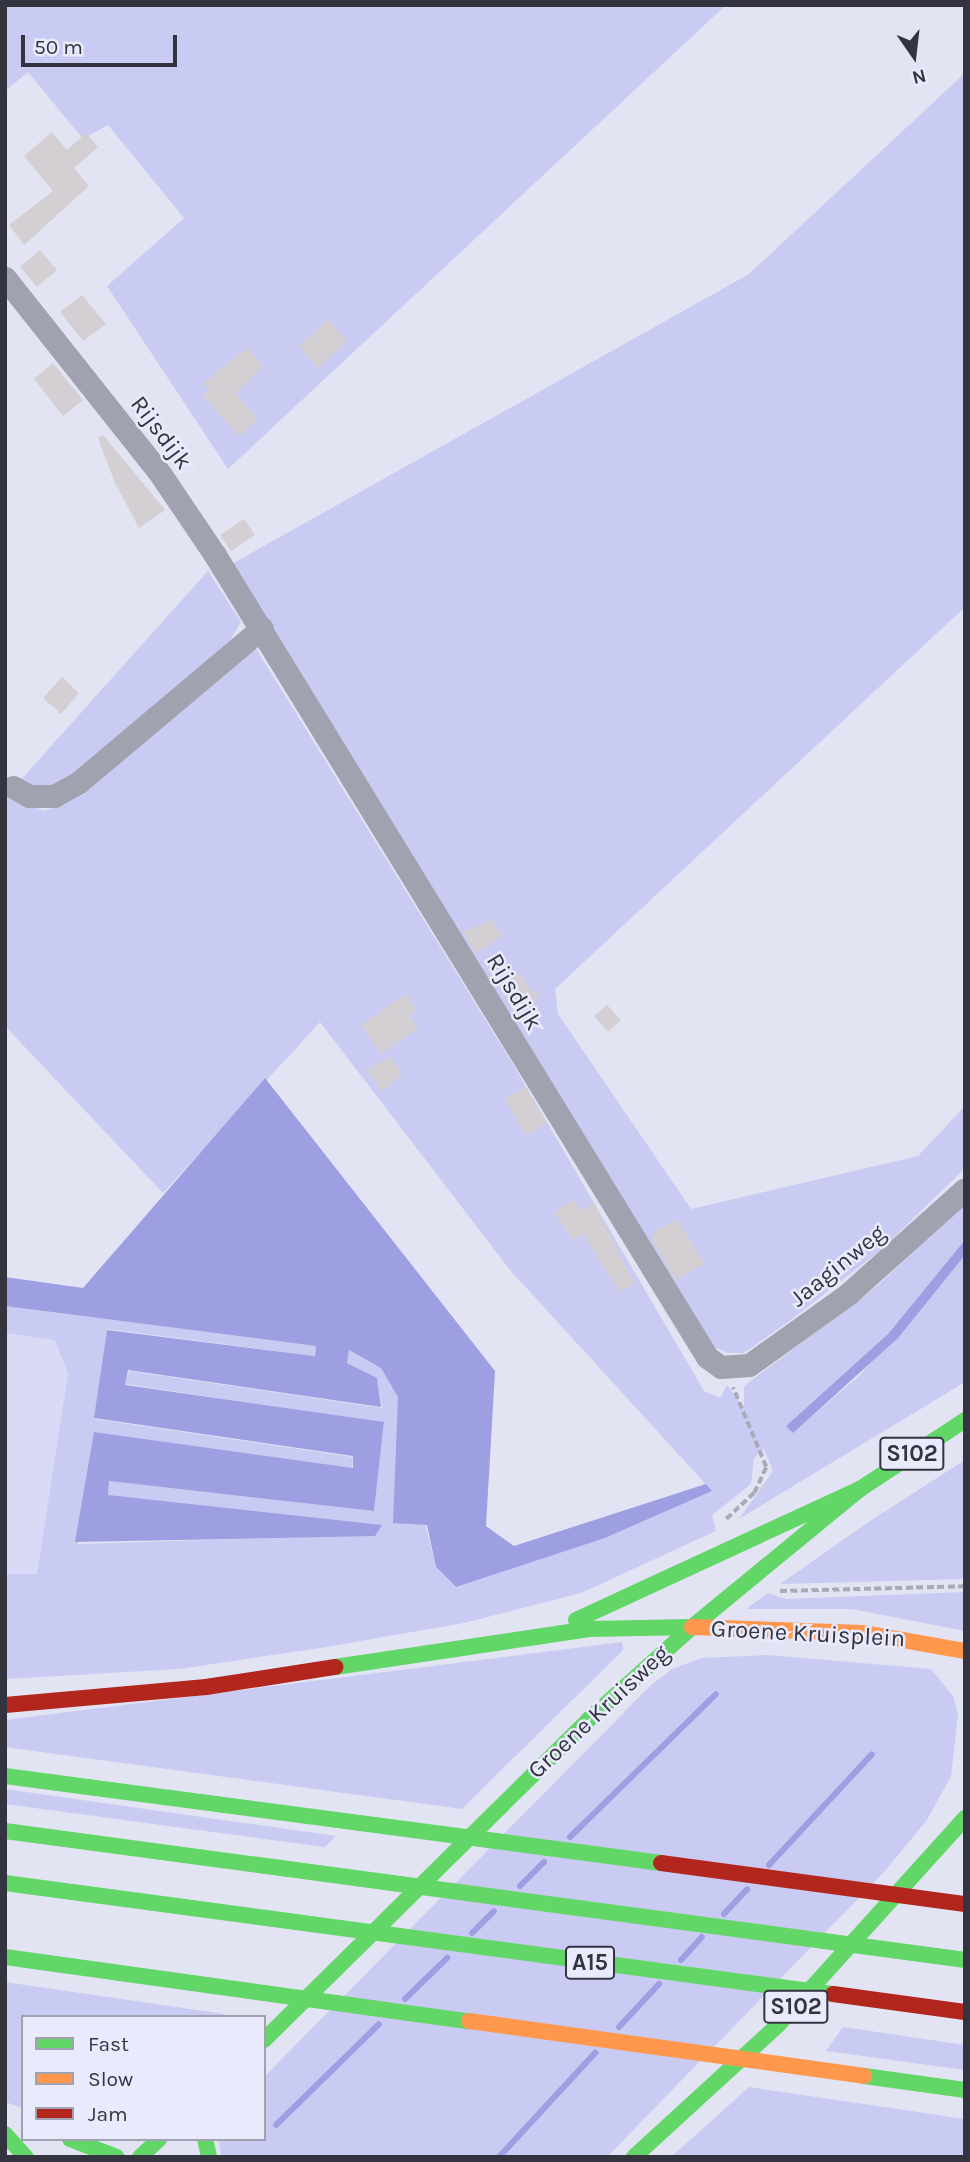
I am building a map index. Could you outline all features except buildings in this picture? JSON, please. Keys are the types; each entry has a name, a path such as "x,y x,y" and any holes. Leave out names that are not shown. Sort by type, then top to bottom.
{"main road":[{"name":"Groene Kruisweg","path":"266,2038 579,1730 692,1627 860,1489 965,1420"},
{"name":"S102","path":"536,1637 685,1574 860,1489"},
{"name":"Groene Kruisplein","path":"536,1637 642,1625 863,1633 960,1649"},
{"path":"5,1705 219,1685 536,1637"},
{"path":"960,1649 965,1664"},
{"path":"5,1776 965,1903"},
{"name":"S102","path":"942,1842 965,1798"},
{"name":"S102","path":"634,2157 779,2024 965,1818"},
{"name":"A15","path":"5,1831 317,1876 961,1960"},
{"name":"A15","path":"5,1883 270,1922 965,2012"},
{"path":"5,1957 836,2075 965,2090"},
{"path":"5,2134 26,2157"},
{"path":"75,2141 117,2157"},
{"path":"140,2157 157,2141"}],"street":[{"name":"Rijsdijk","path":"5,278 161,475 262,628 699,1349 721,1367 732,1368"},
{"path":"13,787 29,796 54,796 79,782 262,628"},
{"name":"Jaaginweg","path":"732,1368 749,1365 848,1294 965,1189"}],"shaded area":[{"path":"5,5 726,5 228,469 107,286 184,218 108,125 83,139 28,72 5,91"},
{"path":"965,73 965,607 555,989 558,1014 691,1209 918,1156 965,1106 965,1167 960,1173 882,1249 744,1353 729,1353 708,1345 230,565 749,274"},
{"path":"208,571 241,622 226,647 57,790 18,783"},
{"path":"255,647 514,1066 704,1391 720,1398 727,1385 744,1408 744,1386 876,1287 965,1203 965,1240 954,1254 888,1334 786,1426 793,1432 859,1376 965,1255 965,1382 739,1519 773,1471 764,1449 754,1458 751,1484 712,1515 716,1531 581,1593 464,1623 320,1648 179,1669 5,1679 5,1574 37,1574 68,1374 55,1340 5,1333 5,1306 316,1346 315,1356 107,1329 95,1419 353,1457 352,1468 94,1432 78,1544 375,1535 108,1496 109,1481 374,1511 384,1423 125,1384 129,1371 382,1408 377,1379 346,1362 349,1350 382,1368 399,1397 401,1429 436,1567 456,1587 605,1538 712,1491 510,1270 320,1022 163,1193 5,1026 5,797 45,811 84,794"},
{"path":"5,1333 55,1340 68,1374 37,1575 5,1574"},
{"path":"965,1460 965,1579 780,1584 870,1521"},
{"path":"965,1592 965,1631 852,1609 746,1609 768,1593 786,1599"},
{"path":"622,1642 623,1650 462,1809 5,1747 5,1720"},
{"path":"767,1655 931,1669 953,1696 958,1714 951,1776 927,1820 884,1872 607,2157 221,2157 219,2141 266,2141 266,2075 651,1685 672,1669 702,1658"},
{"path":"5,1789 336,1836 325,1847 5,1804"},
{"path":"5,1982 224,2014 21,2015 21,2107 5,2102"},
{"path":"843,2027 965,2045 965,2070 826,2051"},
{"path":"749,2087 965,2119 965,2157 671,2157"}],"water":[{"path":"265,1078 495,1371 486,1526 514,1546 706,1484 712,1491 605,1538 456,1587 436,1567 427,1525 393,1523 398,1397 381,1368 349,1350 347,1363 377,1378 381,1407 128,1370 125,1385 384,1422 374,1511 109,1481 108,1495 382,1525 375,1536 75,1542 94,1432 353,1468 353,1456 94,1418 107,1330 315,1356 316,1346 5,1306 5,1277 83,1288"},
{"path":"965,1240 965,1255 898,1338 793,1433 786,1426 888,1334"}],"waterway":[{"path":"570,1837 716,1694"},
{"path":"769,1865 872,1754"},
{"path":"520,1886 544,1862"},
{"path":"724,1914 747,1889"},
{"path":"472,1933 494,1911"},
{"path":"681,1960 702,1937"},
{"path":"405,1999 447,1958"},
{"path":"619,2027 659,1984"},
{"path":"276,2125 379,2024"},
{"path":"499,2157 595,2053"}],"traffic: fast":[{"path":"266,2038 588,1720 692,1627 860,1489 965,1420"},
{"path":"576,1620 860,1489"},
{"path":"335,1667 589,1629 692,1627"},
{"path":"5,1776 661,1863"},
{"path":"634,2157 779,2024 965,1818"},
{"path":"5,1831 965,1960"},
{"path":"5,1883 833,1994"},
{"path":"5,1957 469,2021"},
{"path":"864,2076 965,2090"},
{"path":"5,2134 26,2157"},
{"path":"75,2141 117,2157"},
{"path":"140,2157 157,2141"},
{"path":"205,2141 209,2157"}],"traffic: slow":[{"path":"692,1627 863,1633 965,1651"},
{"path":"469,2021 864,2076"}],"traffic: jam":[{"path":"5,1705 206,1687 335,1667"},
{"path":"661,1863 965,1904"},
{"path":"833,1994 965,2012"}]}
